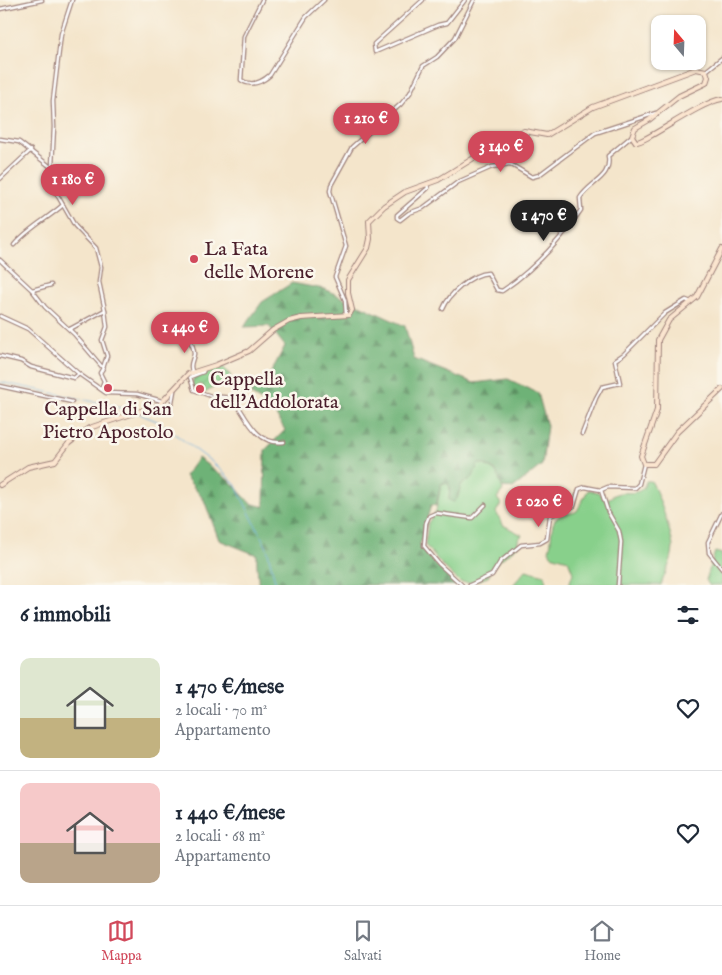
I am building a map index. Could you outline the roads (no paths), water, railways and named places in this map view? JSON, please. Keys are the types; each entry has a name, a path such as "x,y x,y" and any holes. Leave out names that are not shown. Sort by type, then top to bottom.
{"street":[{"path":"0,9 42,0"},
{"path":"72,0 61,34 53,101 52,168 55,191 75,226 96,248 101,267 99,282 105,310 106,327 102,340 108,356 100,373 104,381 101,389"},
{"path":"262,0 244,36 241,80 244,82 263,81 270,74 306,17 324,0"},
{"path":"423,0 374,44 375,52 438,25 447,23 465,0"},
{"path":"346,317 345,300 334,277 346,246 330,191 331,185 352,147 401,104 410,93 423,66 437,57 455,38 474,0"},
{"path":"706,71 722,58"},
{"path":"346,317 352,310 348,293 348,280 368,248 370,239 369,220 399,195 453,171 516,133 524,131 547,135 593,107 696,69 706,71"},
{"path":"443,309 446,302 471,278 488,273 497,290 502,291 530,269 572,224 581,210 580,198 586,188 607,172 609,167 608,156 632,136 635,128 659,113 679,96 706,82 708,77 706,71"},
{"path":"632,136 636,142 642,142 663,126 702,105 722,99"},
{"path":"427,184 428,188 403,208 397,215 397,218 400,220 408,213 424,208 458,182 492,167 510,164 532,177 539,175 595,133 659,113"},
{"path":"0,139 19,142 52,168"},
{"path":"0,178 31,150"},
{"path":"14,245 23,234 42,223 63,206"},
{"path":"470,585 492,575 500,562 521,545 540,543 547,539 550,516 574,506 579,489 585,487 601,490 608,487 634,488 639,484 644,464 641,456 657,410 658,340 669,320 691,302 702,288 722,249"},
{"path":"0,260 32,290 45,307 70,329 103,368"},
{"path":"32,290 51,285"},
{"path":"582,434 602,387 620,383 615,360 624,354 665,313 686,300 691,302"},
{"path":"70,329 105,310"},
{"path":"0,316 28,329 79,374 101,389 112,394 137,394 163,402"},
{"path":"0,485 28,467 55,461 69,443 82,432 155,408 192,371 204,369 249,351 273,330 289,321 325,316 346,317"},
{"path":"183,330 191,343 193,352 190,366 192,371"},
{"path":"0,356 21,361 31,367 74,378 79,374"},
{"path":"204,369 203,372 190,377 194,390 211,396 233,398 245,419 261,437 271,443 284,442"},
{"path":"0,386 72,402"},
{"path":"644,464 654,464 677,432 722,389"},
{"path":"172,402 174,391"},
{"path":"601,490 608,512 619,531 621,542 618,585"},
{"path":"462,585 439,564 424,546 426,524 429,516 436,513 472,518 485,506"},
{"path":"722,513 708,542 709,553 722,569"}],"waterway":[{"path":"0,382 114,406 133,412"},
{"path":"140,414 159,422 212,462 235,484 267,548 276,585"}],"place":[{"name":"La Fata delle Morene","path":"194,259"},
{"name":"Cappella di San Pietro Apostolo","path":"108,388"},
{"name":"Cappella dell'Addolorata","path":"200,389"}]}
